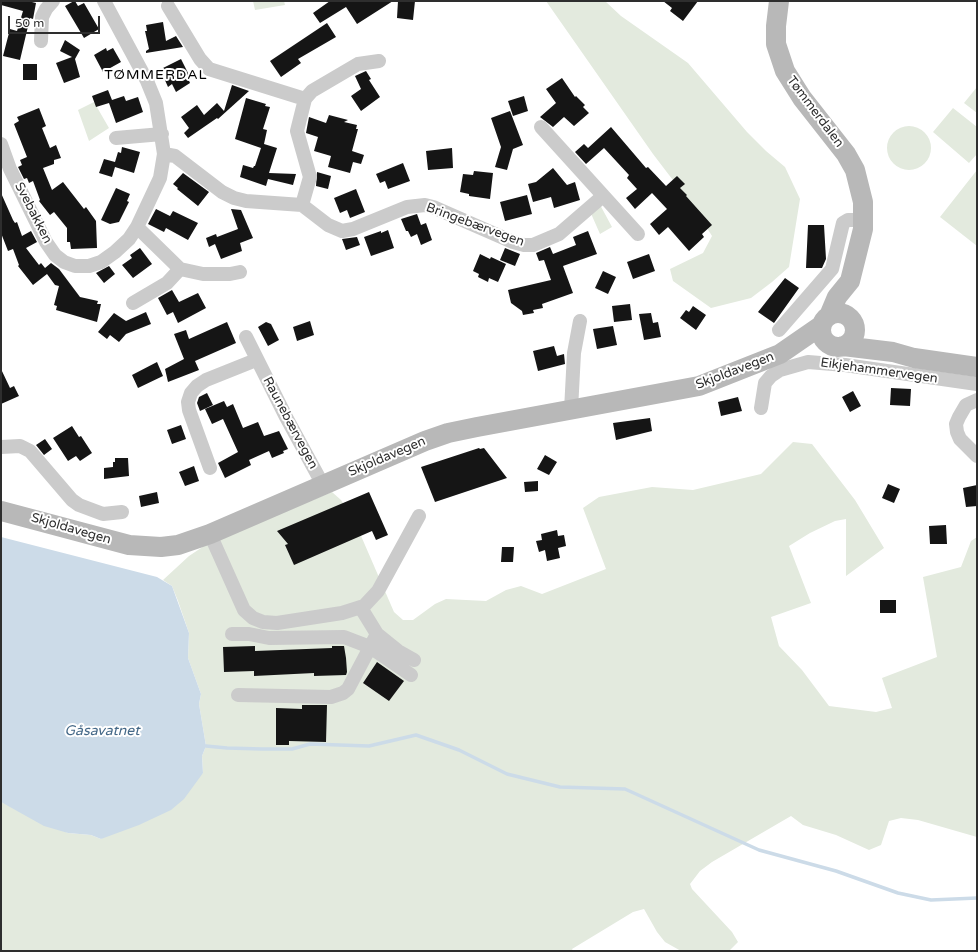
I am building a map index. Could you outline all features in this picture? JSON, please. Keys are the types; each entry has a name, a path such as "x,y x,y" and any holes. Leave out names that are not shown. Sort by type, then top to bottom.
{"main road":[{"name":"Tømmerdalen","path":"779,1 776,26 776,44 779,57 792,84 846,154 855,170 863,202 864,220 850,281 837,297 825,321"},
{"name":"Tømmerdalen","path":"850,281 853,297 852,323"},
{"path":"840,314 852,323 852,339 837,346 822,337 825,321 840,314"},
{"name":"Skjoldavegen","path":"780,354 825,321"},
{"name":"Skjoldavegen","path":"852,323 892,352"},
{"name":"Skjoldavegen","path":"1,511 129,545 162,547 178,545 210,534 403,449 448,433 699,386 780,354 837,346 892,352 914,358 977,367"}],"street":[{"path":"41,40 42,17 46,8 53,1"},
{"name":"Svebakken","path":"1,144 10,169 46,242 55,255 64,262 75,266 89,266 101,262 129,239 137,227 160,178 164,154 162,134 156,102 104,1"},
{"path":"168,6 200,59 209,69 304,100"},
{"path":"164,154 175,156 222,192 234,198 246,201 302,205 310,176 297,132 304,100 312,91 358,64 379,61"},
{"path":"541,127 638,234"},
{"path":"116,138 162,134"},
{"name":"Bringebærvegen","path":"302,205 328,225 342,231 353,229 407,207 425,205 524,245 539,243 559,234 603,196"},
{"path":"779,330 832,268 843,223 848,220 864,220"},
{"path":"137,227 180,269 202,274 230,274 240,272"},
{"path":"133,303 167,283 180,269"},
{"path":"571,410 574,353 580,321"},
{"name":"Raunebærvegen","path":"246,337 256,360 323,485"},
{"path":"210,468 189,410 188,402 191,393 196,386 206,380 256,360"},
{"name":"Eikjehammervegen","path":"761,408 765,383 771,376 787,368 808,362 845,365 977,384"},
{"path":"977,400 966,405 956,424 960,440 977,456"},
{"name":"Skjoldavegen","path":"1,447 20,446 30,451 72,500 79,505 103,514 122,512"},
{"path":"210,534 238,600 244,610 253,618 263,622 277,623 342,613 361,608 371,600 378,590 419,516"},
{"path":"361,608 377,634 386,643 414,660"},
{"path":"232,634 248,634 269,638 344,637 370,647 411,674"},
{"path":"238,695 338,696 348,689 377,634"}],"shaded area":[{"path":"253,1 284,1 285,5 255,10"},
{"path":"546,1 605,1 621,16 688,63 747,132 785,167 800,199 789,267 751,298 711,308 673,281 670,269 703,253 712,236 695,209 653,154"},
{"path":"977,87 977,113 964,103"},
{"path":"94,102 109,128 89,141 78,110"},
{"path":"953,108 977,127 977,154 969,163 933,132"},
{"path":"909,126 921,130 927,136 931,148 927,160 921,166 909,170 897,166 891,160 887,148 891,136 897,130"},
{"path":"977,170 977,246 940,217"},
{"path":"598,201 612,227 600,234 589,209"},
{"path":"793,442 812,444 855,500 884,548 846,576 846,519 835,521 810,533 789,546 811,603 771,617 779,646 802,670 829,706 876,712 892,708 882,678 937,657 923,577 961,567 971,541 977,537 977,837 918,820 901,818 889,821 881,845 869,850 836,835 803,825 791,816 712,862 700,871 690,884 692,889 732,932 738,942 729,951 681,951 665,942 657,932 644,909 633,912 572,949 573,951 1,951 1,802 68,833 91,835 101,839 203,773 202,756 206,746 199,704 201,694 188,658 189,633 172,586 163,580 189,556 207,544 332,492 341,500 355,522 394,612 403,620 413,620 435,604 446,599 486,601 506,590 521,586 542,594 606,569 583,508 599,497 652,487 693,490 761,474"}],"water":[{"name":"Gåsavatnet","path":"1,537 157,577 172,586 189,633 188,658 201,694 199,704 206,746 202,756 203,773 184,799 171,810 139,825 101,839 91,835 68,833 44,826 1,802"}],"building":[{"path":"1,1 28,1 36,3 33,19 30,18 20,60 3,56 10,29 17,31 23,11 1,5"},
{"path":"74,1 78,6 84,3 99,29 84,38 65,6"},
{"path":"330,1 393,1 357,24 346,7 320,23 313,13"},
{"path":"398,1 415,1 413,20 397,18"},
{"path":"663,1 698,1 683,21 670,11 672,8"},
{"path":"163,22 166,41 176,36 183,47 146,53 149,49 145,31 147,31 146,25"},
{"path":"327,23 336,37 298,59 301,63 281,77 270,61"},
{"path":"65,40 80,50 75,59 80,77 64,83 56,63 72,57 60,51"},
{"path":"106,48 107,51 113,48 121,62 103,72 94,55"},
{"path":"181,59 189,75 187,76 190,83 176,92 172,84 168,87 164,78 168,76 163,68"},
{"path":"23,64 37,64 37,80 23,80"},
{"path":"366,71 371,79 369,80 380,97 361,111 351,96 361,89 355,76"},
{"path":"562,78 575,97 576,96 585,105 583,107 589,113 574,126 564,117 553,127 540,117 556,103 546,89"},
{"path":"232,85 249,91 218,119 217,118 188,138 184,133 189,128 181,117 197,105 204,115 217,103 224,111"},
{"path":"108,90 112,100 124,96 126,101 138,97 143,112 116,123 109,103 96,107 92,96"},
{"path":"524,96 528,111 513,116 508,101"},
{"path":"246,98 266,104 265,106 270,107 263,129 267,130 264,144 277,148 269,173 296,174 293,185 268,179 266,186 240,177 243,165 253,168 255,166 261,148 235,139"},
{"path":"39,108 46,126 42,128 50,148 56,145 61,158 54,160 54,164 43,168 52,190 63,182 84,209 86,207 96,221 97,248 71,249 70,242 67,242 67,228 54,212 50,215 39,201 40,200 33,181 29,183 27,178 24,179 18,167 22,165 20,160 27,157 14,124 19,121 17,117"},
{"path":"510,111 523,145 513,149 507,170 495,167 501,147 491,118"},
{"path":"329,115 348,120 344,122 357,125 356,129 358,129 352,151 364,155 361,164 353,162 350,173 328,167 331,156 314,151 318,137 306,133 309,117 326,123"},
{"path":"611,127 646,168 648,167 666,186 677,176 685,184 680,188 712,225 702,234 704,237 689,251 668,227 659,235 650,224 667,209 652,193 635,209 626,198 637,189 627,178 629,175 604,148 586,164 575,152 584,144 588,148"},
{"path":"122,147 140,152 134,173 115,167 112,177 99,173 104,159 115,162 118,152 121,153"},
{"path":"452,148 453,168 428,170 426,151"},
{"path":"403,163 410,181 388,189 385,181 380,183 376,174"},
{"path":"553,168 567,185 575,182 580,200 554,208 551,197 533,202 528,184 536,182"},
{"path":"474,171 493,173 490,199 469,196 469,194 460,192 463,174 473,175"},
{"path":"317,172 331,176 328,189 316,186"},
{"path":"183,173 209,192 198,206 173,184"},
{"path":"116,188 130,194 127,201 129,202 119,222 110,224 101,220"},
{"path":"356,189 365,212 350,218 347,210 340,213 334,198"},
{"path":"1,193 13,220 15,223 17,222 22,236 31,231 37,242 26,248 39,265 41,263 45,268 51,263 59,269 80,297 98,301 97,304 101,304 97,322 56,310 57,306 54,305 59,286 55,285 47,274 33,285 18,266 19,265 13,249 8,251 1,233"},
{"path":"527,195 532,214 505,221 500,202"},
{"path":"156,209 170,216 173,211 198,223 188,240 166,228 164,232 148,224"},
{"path":"231,209 241,210 253,238 240,243 242,251 221,259 215,244 209,247 206,238 216,234 217,237 238,229"},
{"path":"417,214 421,225 426,223 432,240 421,245 417,234 411,237 408,231 406,231 401,219"},
{"path":"808,225 824,225 826,259 822,268 806,268"},
{"path":"388,230 394,248 371,256 364,237"},
{"path":"588,231 597,254 563,266 573,293 542,304 543,308 533,310 534,313 523,315 522,311 511,303 508,290 551,280 544,260 539,261 536,253 550,247 553,254 576,245 573,237"},
{"path":"357,237 360,245 346,250 342,239"},
{"path":"140,248 152,264 133,278 122,265 132,258 130,255"},
{"path":"505,248 520,254 515,266 500,260"},
{"path":"480,254 506,264 498,282 489,278 488,282 478,277 479,274 473,271"},
{"path":"649,254 655,271 633,279 627,262"},
{"path":"109,266 115,274 104,283 96,273"},
{"path":"603,271 616,277 608,294 595,288"},
{"path":"785,278 799,288 774,323 758,312"},
{"path":"172,290 179,302 198,293 206,308 178,323 173,312 167,315 158,298"},
{"path":"630,304 632,320 614,322 612,306"},
{"path":"693,306 706,315 696,330 680,318 686,310 689,312"},
{"path":"146,312 151,324 126,334 119,342 110,335 107,339 98,332 114,313 126,321"},
{"path":"651,313 653,323 658,322 661,337 644,340 639,314"},
{"path":"310,321 314,335 297,341 293,327"},
{"path":"227,322 236,343 195,361 199,370 168,382 165,369 184,359 174,334 186,330 189,339"},
{"path":"266,322 271,324 279,340 268,346 258,327"},
{"path":"613,326 617,345 597,349 593,329"},
{"path":"554,346 557,356 564,354 565,364 538,371 533,351"},
{"path":"157,362 163,376 138,388 132,375"},
{"path":"1,369 10,388 14,386 19,396 1,404"},
{"path":"891,388 911,389 910,406 890,405"},
{"path":"853,391 861,406 850,412 842,397"},
{"path":"207,393 213,405 200,411 197,403 199,397"},
{"path":"738,397 742,411 721,416 718,402"},
{"path":"224,401 227,407 233,404 243,428 258,422 264,436 279,431 288,449 283,451 284,453 272,458 269,451 249,460 251,465 225,478 218,463 238,452 223,419 212,424 205,409"},
{"path":"650,418 652,431 616,440 613,423"},
{"path":"181,425 186,439 172,444 167,430"},
{"path":"72,426 79,437 81,436 92,453 80,461 76,456 68,461 53,438"},
{"path":"45,439 52,449 44,455 36,445"},
{"path":"479,448 484,448 507,478 435,502 421,467"},
{"path":"545,455 557,462 549,475 537,469"},
{"path":"115,458 128,458 129,476 104,479 104,468 113,467"},
{"path":"194,466 199,481 185,486 179,472"},
{"path":"538,481 538,491 525,492 524,482"},
{"path":"888,484 900,489 894,503 882,498"},
{"path":"977,485 977,506 966,507 963,488"},
{"path":"157,492 159,503 141,507 139,496"},
{"path":"369,492 388,535 376,540 372,531 294,565 285,545 288,544 277,531"},
{"path":"946,525 947,544 930,544 929,526"},
{"path":"557,530 558,536 564,535 566,546 558,548 560,558 547,561 545,550 539,552 536,541 542,540 541,534"},
{"path":"502,547 514,547 513,562 501,562"},
{"path":"880,600 896,600 896,613 880,613"},
{"path":"255,646 255,651 332,648 332,646 344,646 347,672 346,675 314,676 314,673 254,676 254,671 224,672 223,647"},
{"path":"377,662 404,681 389,701 363,683"},
{"path":"302,705 327,705 326,742 289,741 289,745 276,745 276,708 302,709"}],"waterway":[{"path":"206,746 262,749 292,749 310,744 369,746 416,735 459,750 507,774 560,787 625,789 759,850 836,871 898,893 931,900 977,898"}],"district":[{"name":"TØMMERDAL","path":"156,75"}]}
